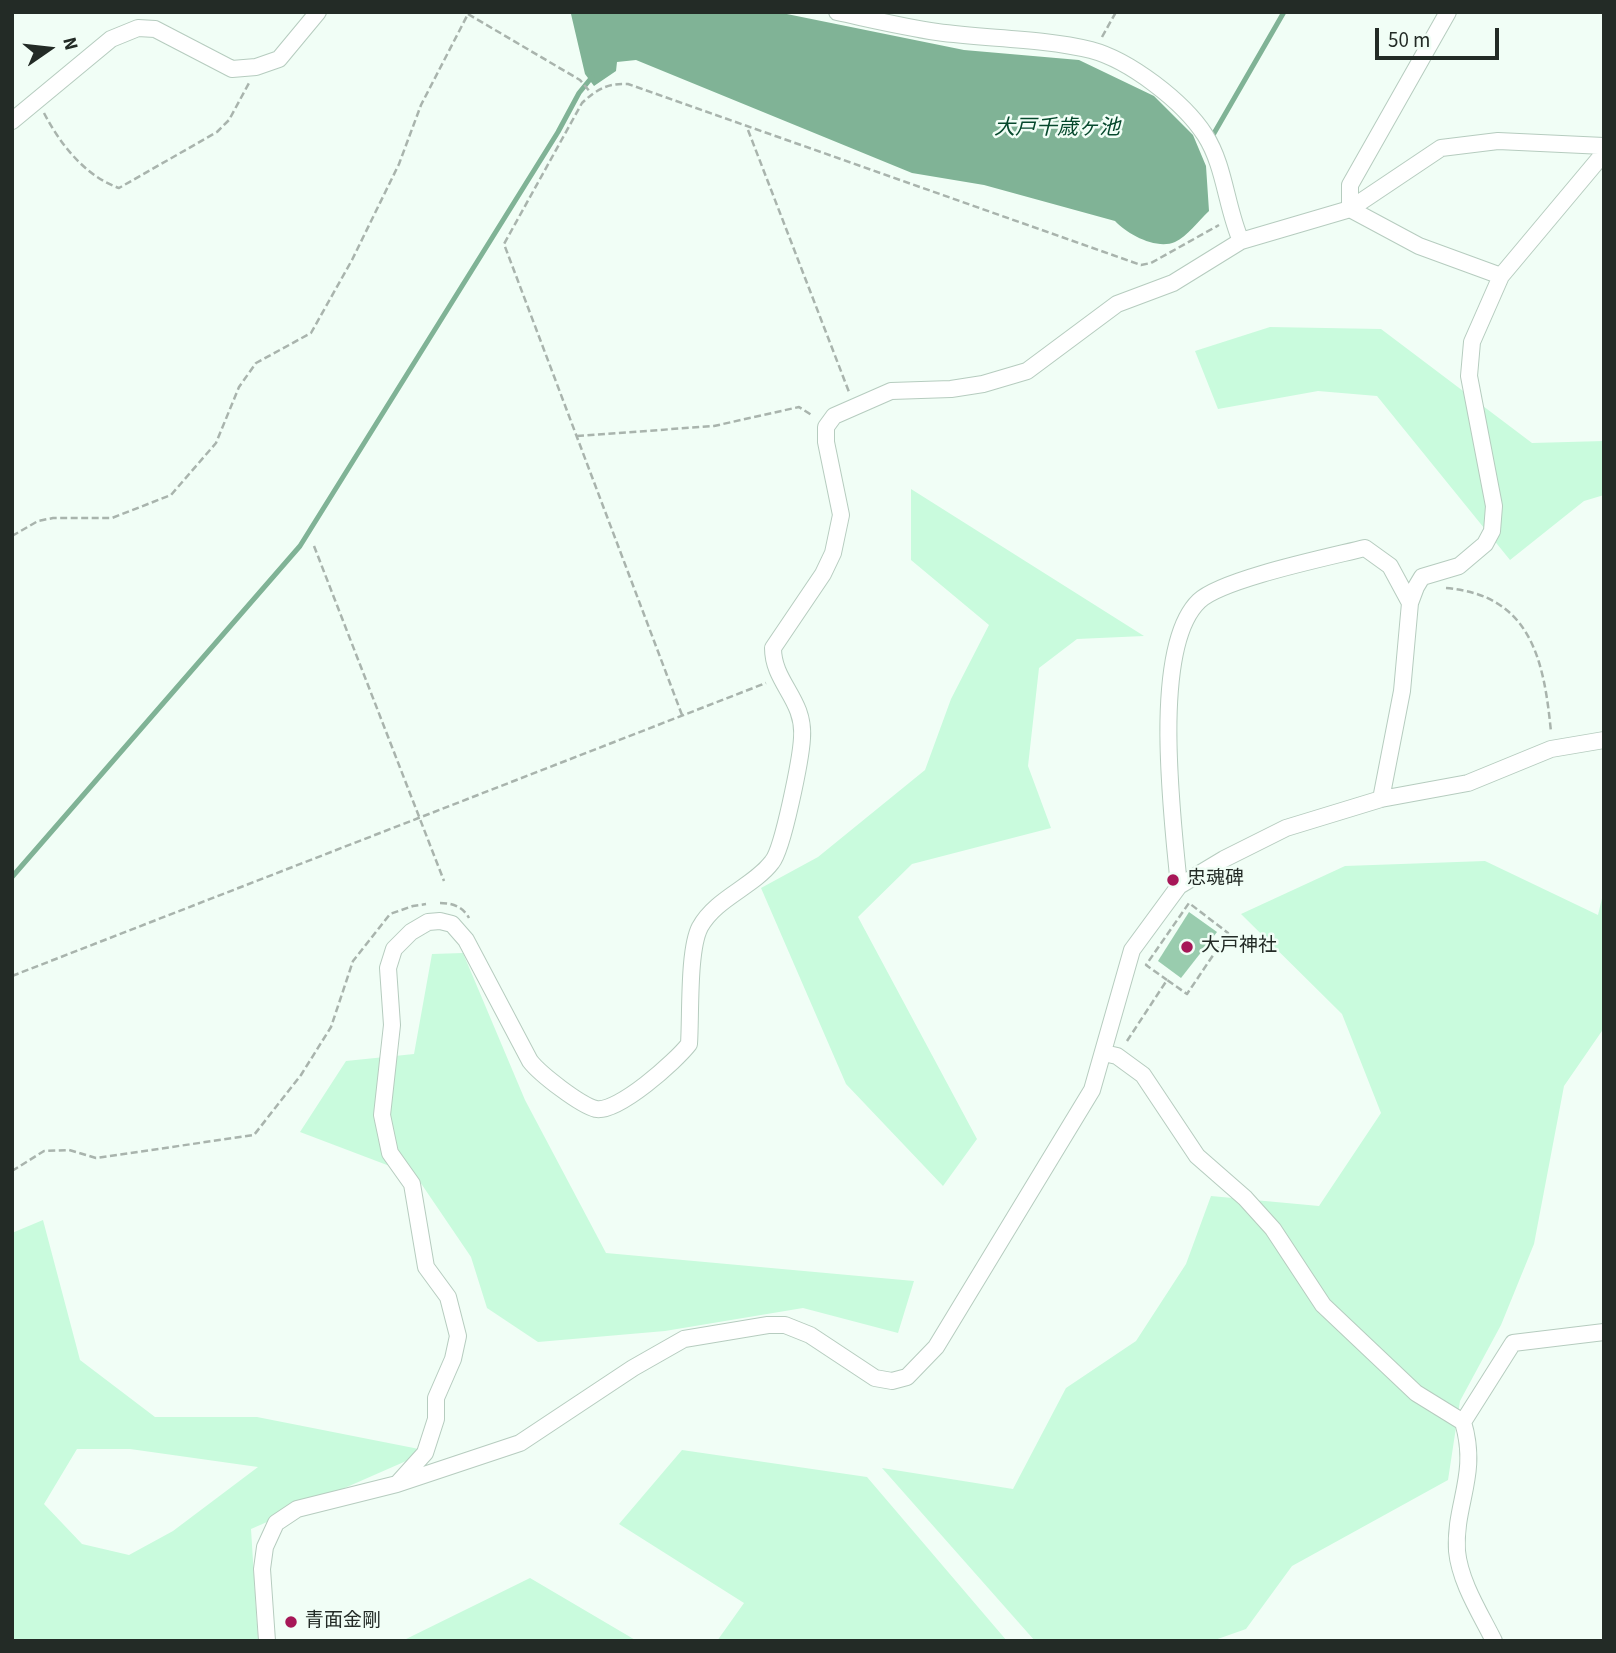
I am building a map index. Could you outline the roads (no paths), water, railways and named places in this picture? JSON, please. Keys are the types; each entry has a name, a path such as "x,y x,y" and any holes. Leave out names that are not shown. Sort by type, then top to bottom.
{"street":[{"path":"12,121 111,39 138,28 155,29 232,69 256,67 279,59 318,12"},
{"path":"837,12 935,32 1094,51 1162,89 1203,133 1214,152 1232,219 1241,241"},
{"path":"1350,209 1350,186 1448,12"},
{"path":"397,1484 425,1453 436,1419 436,1398 453,1359 458,1336 448,1297 426,1267 412,1184 390,1153 382,1115 392,1025 388,968 394,949 411,932 428,922 440,920 452,924 466,940 502,1012 540,1073 595,1109 607,1108 660,1074 689,1044 695,948 700,927 711,913 773,862 777,851 802,737 801,712 773,661 773,648 823,574 833,553 841,515 826,427 834,416 891,391 951,389 1027,371 1117,304 1174,283 1241,241 1350,209 1441,148 1498,141 1604,146"},
{"path":"1381,799 1402,691 1410,604 1416,587 1422,577 1459,566 1485,544 1492,531 1494,506 1471,398 1469,353 1501,276 1604,153"},
{"path":"1350,209 1419,246 1501,276"},
{"path":"1179,887 1171,799 1170,702 1175,646 1185,619 1200,600 1226,585 1365,548 1390,566 1410,604"},
{"path":"267,1641 262,1569 265,1547 276,1523 309,1505 397,1484 520,1443 634,1368 684,1339 768,1325 785,1325 810,1335 875,1378 892,1381 907,1377 936,1347 1092,1090 1111,1054 1132,950 1179,887 1224,859 1286,828 1381,799 1468,783 1551,749 1604,740"},
{"path":"1111,1054 1143,1074 1197,1156 1245,1198 1273,1229 1323,1305 1416,1394 1463,1422 1470,1451 1458,1553 1468,1589 1494,1641"},
{"path":"1463,1422 1513,1343 1604,1332"}],"water":[{"name":"大戸千歳ヶ池","path":"777,12 964,50 1079,60 1154,96 1193,135 1206,166 1209,211 1179,240 1159,244 1134,235 1115,221 984,185 912,173 636,60 617,62 616,71 594,86 585,74 571,14"}],"waterway":[{"path":"1213,135 1284,12"},
{"path":"12,877 300,546 558,132 579,93 592,77"}],"place":[{"name":"忠魂碑","path":"1173,880"},
{"name":"大戸神社","path":"1187,947"},
{"name":"青面金剛","path":"291,1622"}]}
